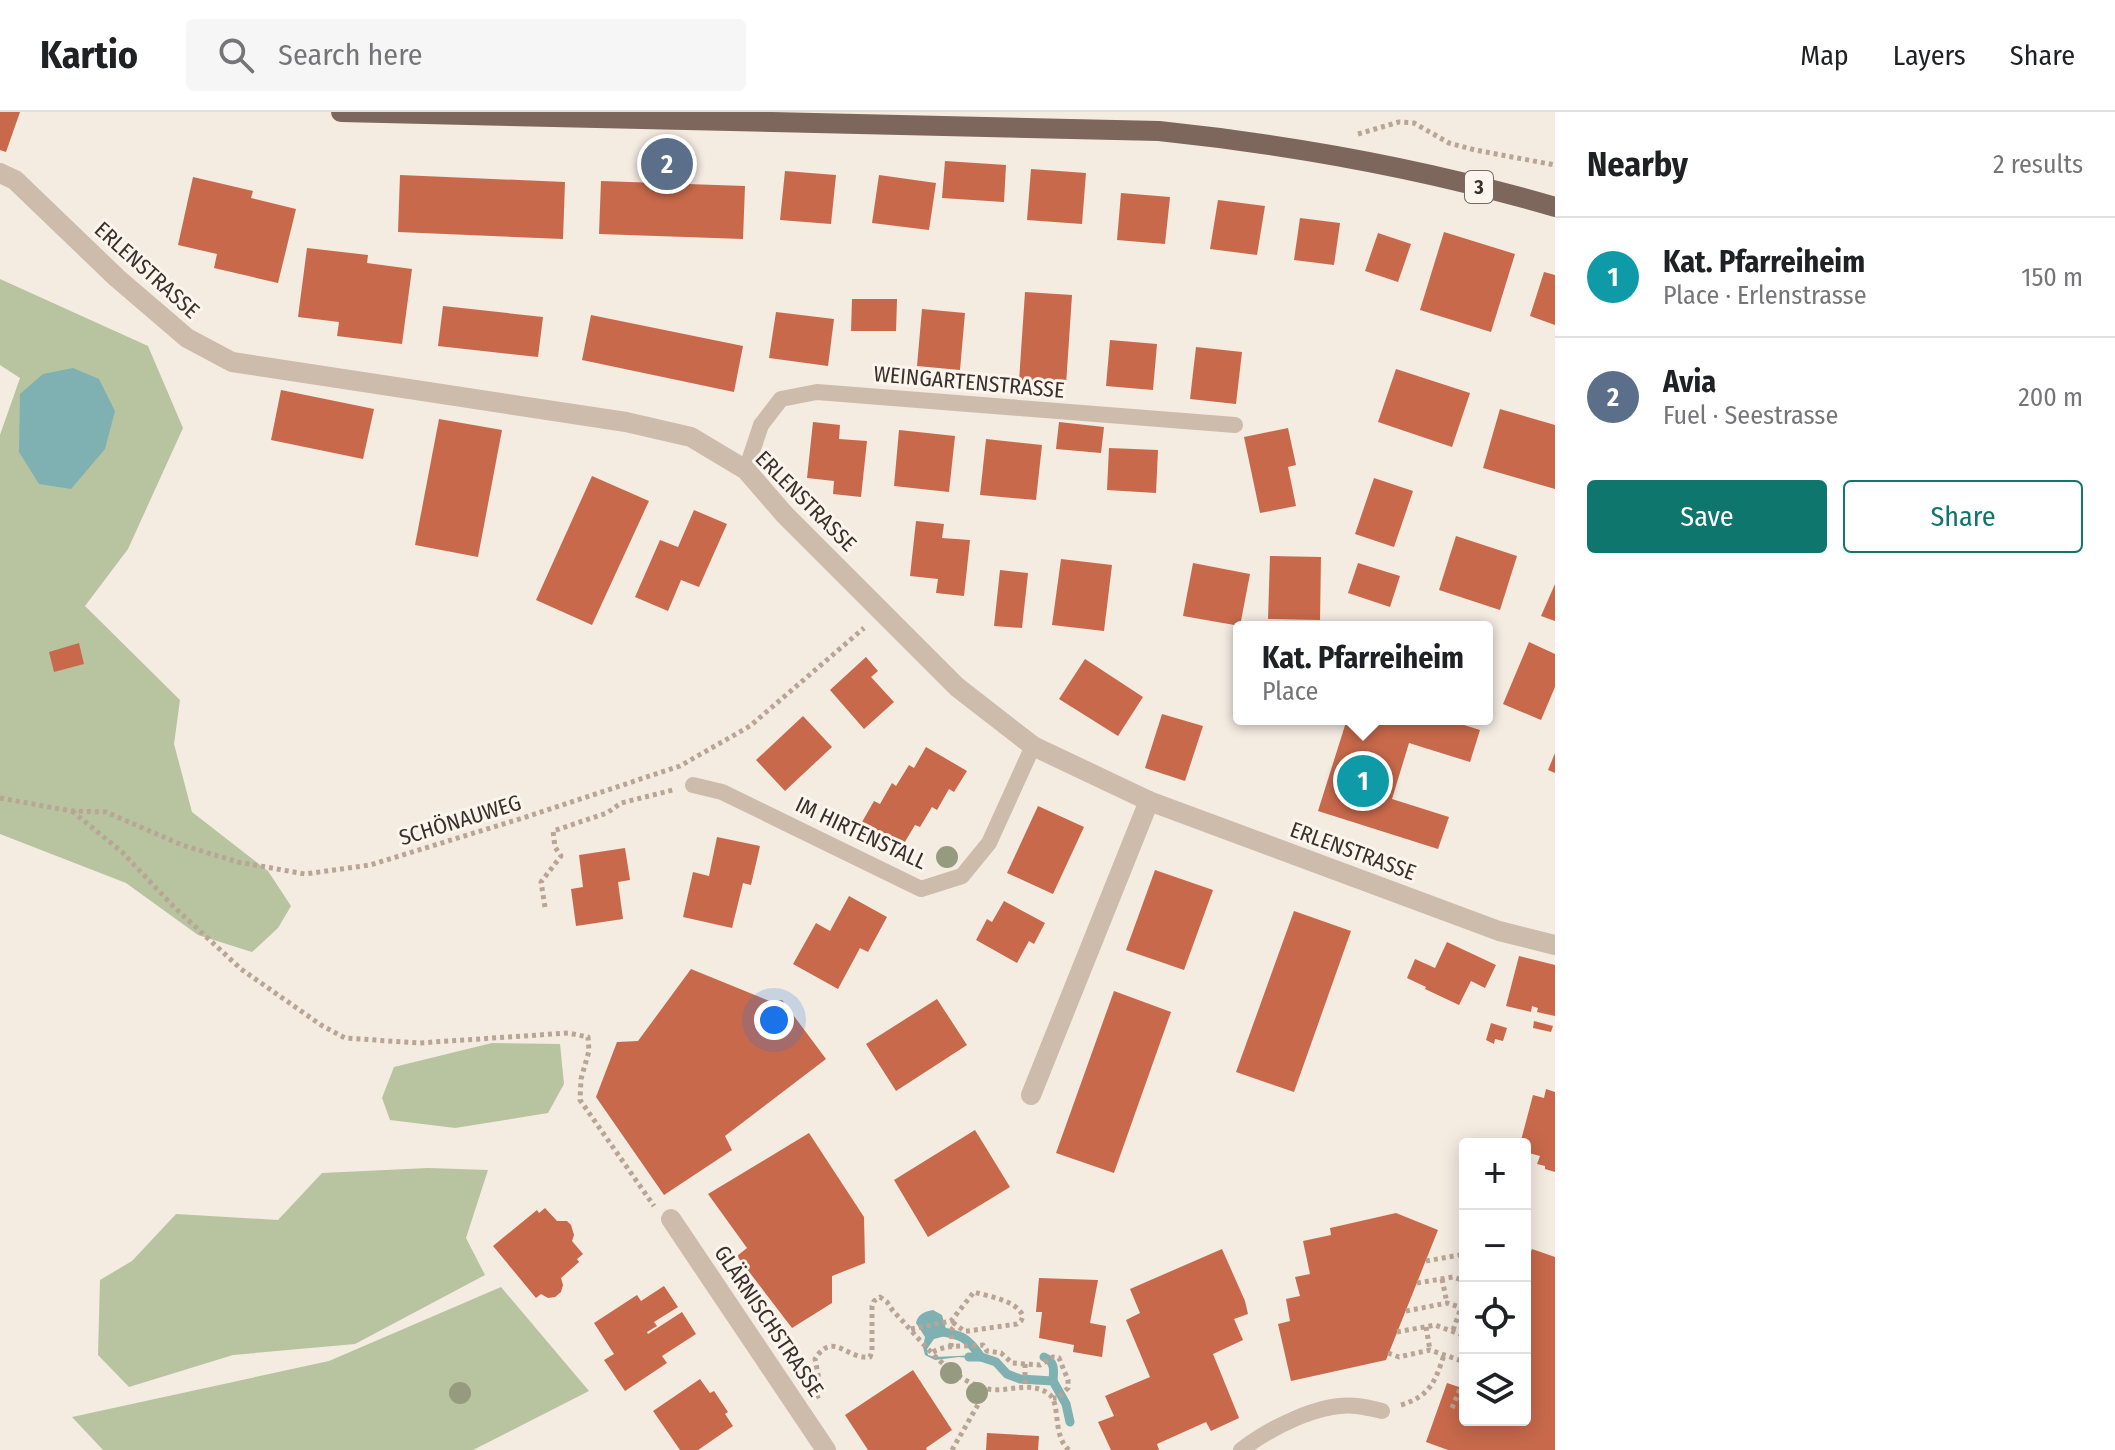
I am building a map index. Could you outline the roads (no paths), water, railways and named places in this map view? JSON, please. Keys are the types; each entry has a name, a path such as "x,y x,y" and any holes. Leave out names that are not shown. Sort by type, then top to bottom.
{"main road":[{"name":"3","path":"341,112 543,114 1159,131 1336,155 1509,193 1555,207"}],"street":[{"name":"ERLENSTRASSE","path":"0,173 15,180 117,278 187,338 232,362 626,422 691,437 746,470 785,515 957,687 1033,746 1149,801 1499,931 1555,945"},
{"path":"1031,1095 1149,801"},
{"name":"GLÄRNISCHSTRASSE","path":"671,1219 826,1450"}],"lane":[{"name":"WEINGARTENSTRASSE","path":"746,470 761,425 781,399 817,392 1235,425"},
{"name":"IM HIRTENSTALL","path":"693,785 722,792 921,889 962,876 989,843 1033,746"},
{"path":"1241,1450 1276,1427 1308,1414 1356,1405 1382,1411"}],"water":[{"path":"73,368 99,379 115,411 105,449 71,489 39,484 19,452 20,394 43,374"},
{"path":"933,1310 942,1315 946,1329 950,1331 949,1335 934,1339 927,1349 928,1355 978,1355 978,1359 959,1357 935,1360 925,1355 925,1337 916,1323 918,1317"}],"waterway":[{"path":"938,1331 963,1338 981,1357"},
{"path":"969,1357 996,1362 1007,1374 1020,1379 1053,1381 1066,1404 1070,1422"},
{"path":"1044,1357 1053,1366 1053,1381"}],"place":[{"name":"Avia","path":"667,164"},
{"name":"Kat. Pfarreiheim","path":"1363,781"}]}
